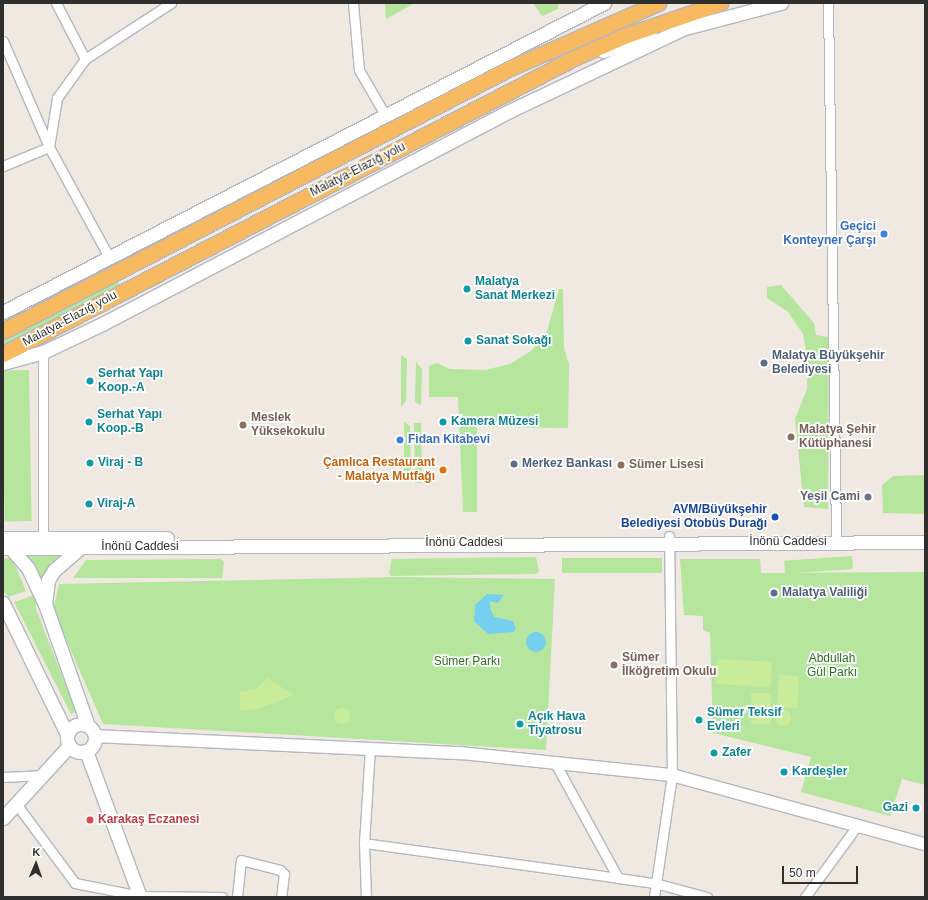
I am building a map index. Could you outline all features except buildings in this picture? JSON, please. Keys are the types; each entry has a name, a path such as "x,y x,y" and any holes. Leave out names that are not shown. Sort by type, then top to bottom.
{"highway":[{"name":"Malatya-Elazığ yolu","path":"3,331 510,68 658,3"},
{"name":"Malatya-Elazığ yolu","path":"3,354 574,58 624,36 720,3"}],"main road":[{"path":"574,58 781,3"},
{"path":"3,312 384,113 599,4"},
{"path":"3,363 43,352 503,114 682,29"},
{"name":"İnönü Caddesi","path":"5,544 82,546 669,540 836,535 925,536"},
{"name":"İnönü Caddesi","path":"5,544 44,537 925,542"},
{"path":"5,544 28,568 45,604 91,731 86,751 140,897"},
{"path":"45,604 48,580 54,570 82,546"},
{"path":"3,603 68,740 80,752 86,751"},
{"path":"3,818 45,775 76,725 91,731"}],"street":[{"path":"56,3 85,59"},
{"path":"49,146 58,98 85,59 171,3"},
{"path":"353,3 359,70 384,113"},
{"path":"828,3 836,535"},
{"path":"3,41 49,146 109,257"},
{"path":"4,163 49,146"},
{"path":"43,352 44,537"},
{"path":"654,897 672,775 669,540"},
{"path":"91,731 370,747 554,761 672,775 925,844"},
{"path":"366,897 364,843 370,747"},
{"path":"554,761 618,878"},
{"path":"3,777 45,775"},
{"path":"17,805 75,883 140,897 222,897"},
{"path":"805,897 857,826"},
{"path":"364,843 655,883 707,897"},
{"path":"237,897 241,860 280,870 284,874 281,897"}],"green space":[{"path":"385,3 415,3 386,19"},
{"path":"533,3 559,3 558,9 542,16"},
{"path":"118,281 120,287 3,349 3,340"},
{"path":"781,285 814,323 816,335 829,337 828,509 804,507 795,419 807,389 808,361 803,334 788,312 767,298 767,287"},
{"path":"559,289 563,289 564,348 569,364 568,428 477,427 477,512 463,512 458,397 429,397 429,366 437,363 450,369 485,370 510,364 531,351 547,331"},
{"path":"401,355 407,359 406,401 401,407"},
{"path":"416,362 422,369 421,405 415,402"},
{"path":"3,370 29,370 32,521 5,521"},
{"path":"404,422 410,426 411,482 404,482"},
{"path":"414,423 421,423 422,483 415,483"},
{"path":"925,475 925,514 883,513 882,485 893,476"},
{"path":"64,551 40,584 21,553"},
{"path":"852,556 853,569 785,574 784,561"},
{"path":"536,557 539,571 536,574 391,576 389,573 392,559"},
{"path":"12,558 26,591 8,597 3,590 3,559"},
{"path":"562,558 662,558 662,573 562,573"},
{"path":"221,559 224,562 222,578 73,578 86,560"},
{"name":"Abdullah Gül Parkı","path":"680,559 760,559 761,573 925,572 925,785 902,779 890,816 801,792 811,757 713,733 710,633 703,630 703,616 684,615"},
{"name":"Sümer Parkı","path":"399,577 555,579 546,750 103,724 53,610 59,584"},
{"path":"35,595 36,609 76,712 71,714 14,602"},
{"path":"717,659 772,662 771,687 716,684"},
{"path":"779,675 799,676 797,708 777,707"},
{"path":"267,678 294,695 258,709 240,711 240,692 256,689"},
{"path":"751,693 771,693 771,724 751,724"},
{"path":"339,708 345,708 350,713 348,722 345,724 339,724 334,719 334,713"},
{"path":"783,710 789,712 791,718 789,724 783,726 777,724 775,718 777,712"}],"water":[{"path":"487,594 504,595 498,603 490,601 490,608 494,617 513,621 516,629 513,632 488,634 474,621 475,605"},
{"path":"536,632 543,635 546,642 543,649 536,652 529,649 526,642 529,635"}],"place":[{"name":"Geçici Konteyner Çarşı","path":"884,234"},
{"name":"Malatya Sanat Merkezi","path":"467,289"},
{"name":"Sanat Sokağı","path":"468,341"},
{"name":"Malatya Büyükşehir Belediyesi","path":"764,363"},
{"name":"Serhat Yapı Koop.-A","path":"90,381"},
{"name":"Serhat Yapı Koop.-B","path":"89,422"},
{"name":"Kamera Müzesi","path":"443,422"},
{"name":"Meslek Yüksekokulu","path":"243,425"},
{"name":"Malatya Şehir Kütüphanesi","path":"791,437"},
{"name":"Fidan Kitabevi","path":"400,440"},
{"name":"Viraj - B","path":"90,463"},
{"name":"Merkez Bankası","path":"514,464"},
{"name":"Sümer Lisesi","path":"621,465"},
{"name":"Çamlıca Restaurant - Malatya Mutfağı","path":"443,470"},
{"name":"Yeşil Cami","path":"868,497"},
{"name":"Viraj-A","path":"89,504"},
{"name":"AVM/Büyükşehir Belediyesi Otobüs Durağı","path":"775,517"},
{"name":"Malatya Valiliği","path":"774,593"},
{"name":"Sümer İlköğretim Okulu","path":"614,665"},
{"name":"Sümer Teksif Evleri","path":"699,720"},
{"name":"Açık Hava Tiyatrosu","path":"520,724"},
{"name":"Zafer","path":"714,753"},
{"name":"Kardeşler","path":"784,772"},
{"name":"Gazi","path":"916,808"},
{"name":"Karakaş Eczanesi","path":"90,820"}]}
